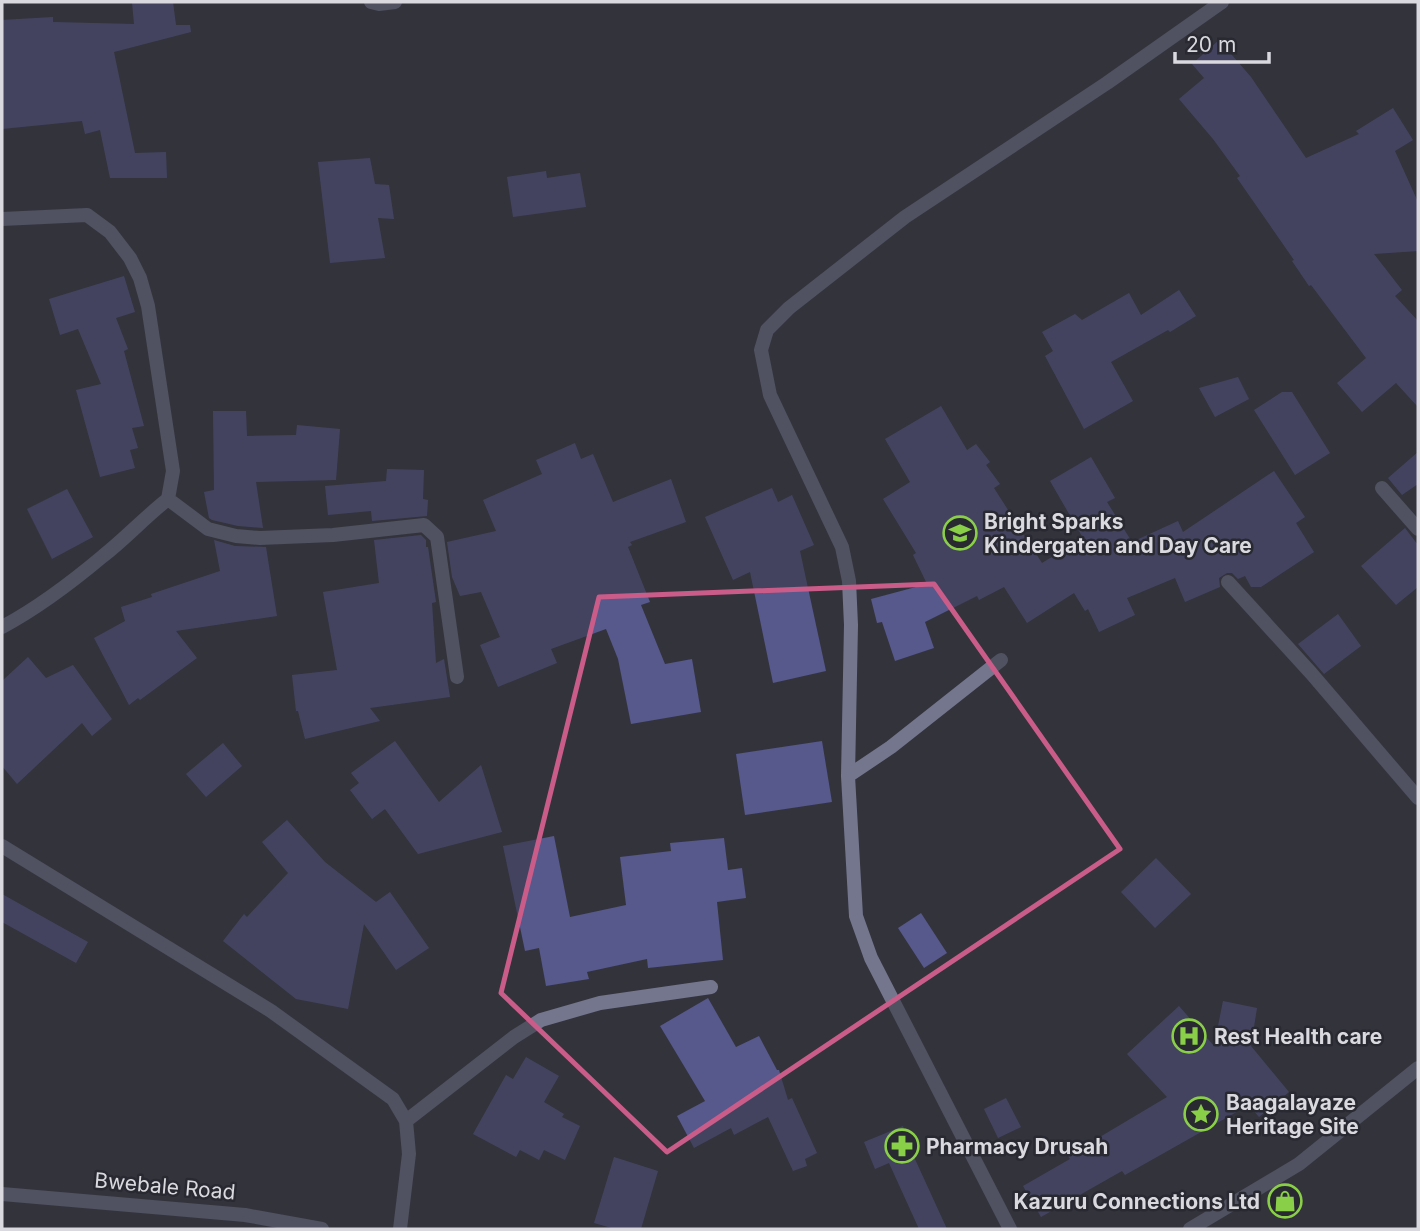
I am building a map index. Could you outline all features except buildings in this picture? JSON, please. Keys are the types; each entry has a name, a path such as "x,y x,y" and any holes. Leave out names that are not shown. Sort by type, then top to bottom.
{"street":[{"path":"371,2 395,2"},
{"path":"1010,1229 871,958 856,916 848,776 851,625 849,580 842,547 770,395 761,350 767,330 789,308 905,216 1107,83 1222,2"},
{"path":"2,219 87,215 110,232 130,258 140,278 148,306 173,471 168,499 144,517 105,555 49,598 2,627"},
{"path":"1382,488 1418,529"},
{"path":"168,499 208,529 236,536 260,538 333,535 424,525 437,537 457,677"},
{"path":"1228,582 1311,673 1418,798"},
{"path":"848,776 891,747 1001,660"},
{"path":"2,846 271,1011 393,1099 406,1121 409,1154 400,1229"},
{"path":"406,1121 514,1037 541,1020 600,1003 711,987"},
{"path":"1190,1229 1299,1164 1418,1068"},
{"name":"Bwebale Road","path":"2,1194 245,1214 323,1229"}],"highlighted area":[{"path":"934,584 1120,849 667,1152 501,993 599,597"}],"place":[{"name":"Bright Sparks Kindergaten and Day Care","path":"960,533"},
{"name":"Rest Health care","path":"1189,1036"},
{"name":"Baagalayaze Heritage Site","path":"1201,1114"},
{"name":"Pharmacy Drusah","path":"902,1146"},
{"name":"Kazuru Connections Ltd","path":"1285,1201"}]}
